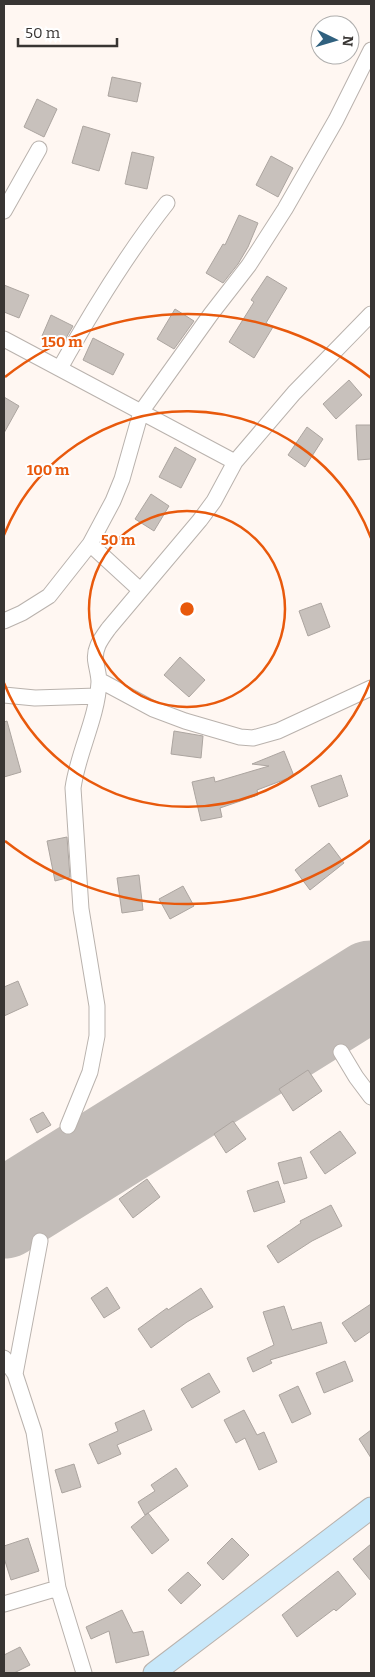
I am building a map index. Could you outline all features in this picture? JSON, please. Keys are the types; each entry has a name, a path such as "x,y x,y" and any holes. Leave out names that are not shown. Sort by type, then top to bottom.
{"main road":[{"path":"154,1673 371,1508"}],"street":[{"path":"4,621 22,614 49,596 90,544 113,501 122,479 141,412 211,314 249,265 285,208 336,120 371,50"},
{"path":"4,211 39,149"},
{"path":"60,368 93,310 140,238 167,203"},
{"path":"68,1126 90,1072 97,1036 97,1006 81,909 73,788 75,772 92,720 97,696 99,680 95,655 100,641 214,501 235,462 294,393 371,314"},
{"path":"4,339 235,462"},
{"path":"90,544 140,590"},
{"path":"99,680 153,708 186,721 240,737 253,738 278,732 371,688"},
{"path":"4,695 35,698 97,696"},
{"path":"341,1052 371,1097"},
{"path":"15,1374 40,1241"},
{"path":"4,1358 15,1374 34,1432 58,1588 84,1673"},
{"path":"4,1604 58,1588"}],"building":[{"path":"112,77 141,83 137,102 108,96"},
{"path":"37,99 57,109 44,137 24,127"},
{"path":"83,126 110,134 99,171 72,163"},
{"path":"132,152 154,157 147,189 125,184"},
{"path":"271,156 293,168 278,197 256,185"},
{"path":"239,215 258,223 248,247 223,283 206,273 223,244 225,245"},
{"path":"267,276 287,288 266,323 273,327 254,358 229,342 254,302 251,300"},
{"path":"4,285 29,295 19,318 4,312"},
{"path":"175,309 194,321 174,349 157,339"},
{"path":"51,315 73,326 62,345 42,336"},
{"path":"93,338 124,354 113,375 83,360"},
{"path":"349,380 362,395 336,419 323,404"},
{"path":"4,397 19,406 4,433"},
{"path":"356,425 371,425 371,459 358,460"},
{"path":"307,427 323,439 305,467 288,455"},
{"path":"175,447 196,459 181,488 159,477"},
{"path":"151,494 169,506 154,531 135,519"},
{"path":"321,603 330,627 308,636 299,611"},
{"path":"180,657 205,680 189,697 164,675"},
{"path":"7,721 21,772 4,777 4,722"},
{"path":"174,731 203,736 201,758 171,754"},
{"path":"284,751 294,776 257,790 258,795 220,808 222,817 201,821 192,782 214,777 215,782 269,766 252,764"},
{"path":"341,775 348,796 319,807 311,786"},
{"path":"67,837 70,877 55,881 47,841"},
{"path":"329,843 344,863 310,890 295,870"},
{"path":"139,875 143,910 122,913 117,878"},
{"path":"183,886 194,906 170,919 159,899"},
{"path":"18,981 28,1005 4,1016 4,987"},
{"path":"308,1070 322,1091 293,1111 279,1089"},
{"path":"43,1112 51,1125 37,1133 30,1119"},
{"path":"233,1121 246,1139 226,1153 214,1134"},
{"path":"340,1131 356,1153 325,1174 310,1152"},
{"path":"301,1157 307,1178 284,1184 278,1163"},
{"path":"147,1179 160,1197 133,1218 119,1199"},
{"path":"278,1181 285,1202 254,1212 247,1191"},
{"path":"331,1205 342,1226 312,1241 278,1263 267,1246 301,1223 300,1221"},
{"path":"107,1287 120,1308 104,1318 91,1298"},
{"path":"201,1288 213,1307 187,1322 151,1348 138,1329 167,1308 168,1310"},
{"path":"371,1304 371,1331 355,1342 342,1323"},
{"path":"284,1306 292,1330 321,1322 327,1343 270,1360 272,1363 253,1372 247,1358 274,1345 263,1312"},
{"path":"345,1361 353,1381 324,1393 316,1373"},
{"path":"209,1373 220,1392 192,1408 181,1389"},
{"path":"298,1386 311,1414 292,1423 279,1395"},
{"path":"144,1410 152,1430 117,1445 121,1454 98,1464 89,1444 118,1431 115,1423"},
{"path":"244,1410 257,1435 264,1432 277,1462 259,1470 245,1438 236,1443 224,1420"},
{"path":"371,1430 371,1458 359,1439"},
{"path":"74,1464 81,1487 62,1493 55,1470"},
{"path":"176,1468 188,1486 145,1515 138,1502 155,1491 151,1485"},
{"path":"148,1513 169,1540 152,1554 131,1527"},
{"path":"28,1538 39,1571 11,1580 4,1558 4,1546"},
{"path":"232,1538 249,1555 223,1580 207,1563"},
{"path":"371,1544 371,1581 353,1559"},
{"path":"338,1571 356,1594 336,1611 334,1609 297,1637 282,1615"},
{"path":"188,1572 201,1585 181,1604 168,1590"},
{"path":"122,1610 133,1633 143,1631 149,1655 116,1663 109,1631 91,1639 86,1627"},
{"path":"20,1647 30,1665 14,1673 4,1673 4,1655"}],"runway":[{"path":"4,1214 371,985"}]}
